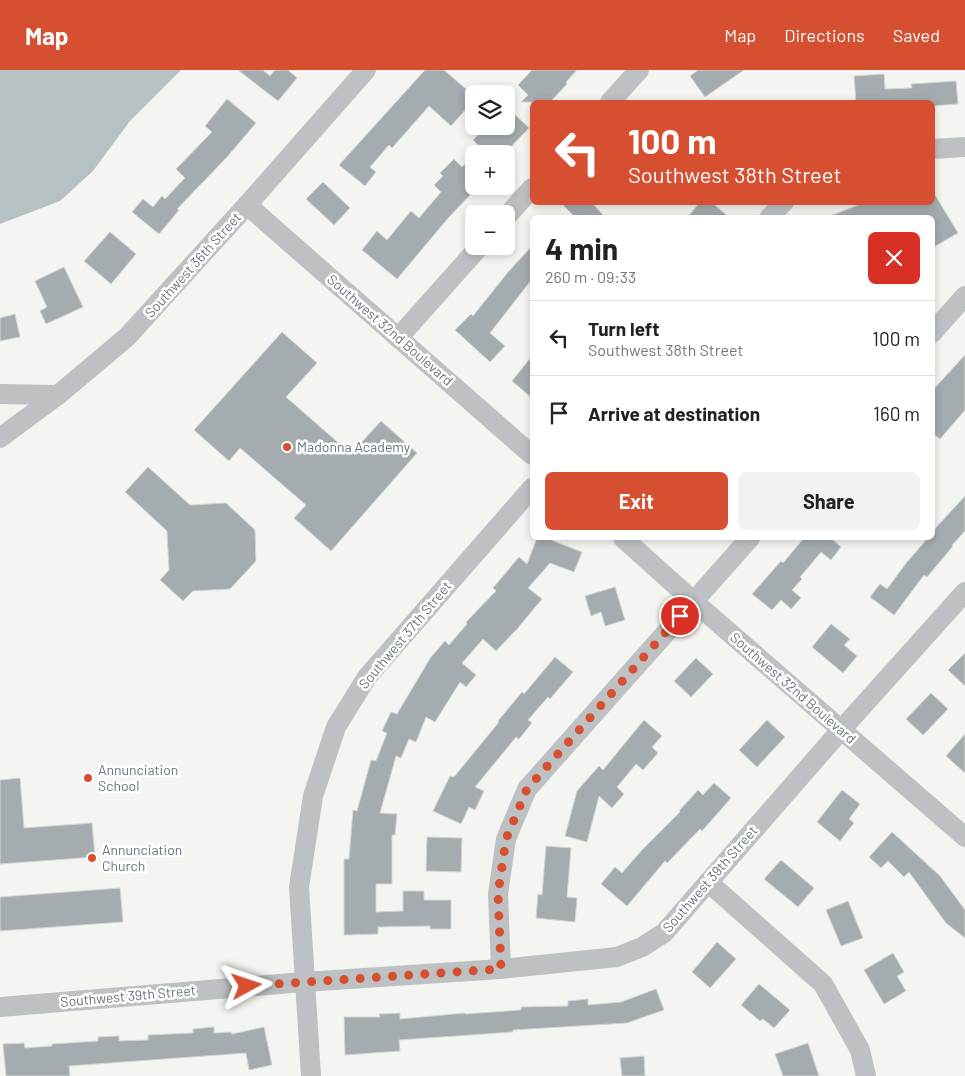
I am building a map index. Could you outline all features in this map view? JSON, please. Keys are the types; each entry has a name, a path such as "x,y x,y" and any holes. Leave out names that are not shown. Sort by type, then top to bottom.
{"street":[{"name":"Southwest 36th Street","path":"0,438 58,395 127,337 366,70"},
{"path":"612,100 639,70"},
{"path":"935,149 965,147"},
{"path":"515,207 530,190"},
{"name":"Southwest 32nd Boulevard","path":"247,205 530,454"},
{"path":"772,215 781,205"},
{"path":"398,338 472,255"},
{"path":"935,330 965,296"},
{"path":"0,394 58,395"},
{"name":"Southwest 37th Street","path":"310,1076 299,887 313,796 336,727 367,677 530,490"},
{"name":"Southwest 32nd Boulevard","path":"625,540 965,837"},
{"path":"501,969 498,894 506,839 527,789 748,540"},
{"name":"Southwest 39th Street","path":"0,1007 304,982 501,969 617,957 642,947 664,933 841,730 965,592"},
{"path":"708,882 823,984 860,1050 866,1076"}],"shaded area":[{"path":"0,70 181,70 130,121 93,171 60,201 0,224"}],"building":[{"path":"238,70 263,70 270,76 275,70 288,70 297,78 278,101"},
{"path":"425,70 444,70 465,88 465,110 451,126 429,106 392,148 389,145 370,167 376,172 365,186 339,165"},
{"path":"532,70 577,70 552,100 521,102 528,95 518,85"},
{"path":"698,70 744,70 705,97 690,76"},
{"path":"884,74 885,89 912,88 911,84 956,81 958,104 935,106 935,100 856,100 854,76"},
{"path":"227,99 256,123 227,157 177,209 179,210 159,234 132,212 143,199 153,207 162,196 165,199 185,178 176,169 212,132 205,126"},
{"path":"515,115 529,128 513,145 478,145 473,140 478,135 515,135"},
{"path":"454,159 462,167 465,164 465,195 470,195 449,217 397,279 362,250 377,231 387,240 411,211 419,218 441,192 434,185 443,176 440,173"},
{"path":"323,182 350,208 334,225 306,199"},
{"path":"935,195 958,233 935,246 935,215 833,215 858,205 935,205"},
{"path":"563,205 594,205 603,215 573,215"},
{"path":"698,205 715,205 726,215 689,215"},
{"path":"110,232 136,254 111,284 84,261"},
{"path":"530,248 530,282 490,333 505,346 490,362 455,330 471,314 473,316"},
{"path":"64,267 83,307 46,324 40,311 47,307 35,281"},
{"path":"15,314 20,337 0,341 0,318"},
{"path":"282,332 317,363 286,397 351,454 381,421 417,453 331,551 294,518 306,505 240,448 229,461 194,430"},
{"path":"965,355 965,410 940,439 935,435 935,388"},
{"path":"530,358 530,396 512,381"},
{"path":"148,467 190,505 226,503 255,530 256,561 230,589 193,591 183,601 160,580 169,570 167,531 125,492"},
{"path":"965,496 965,531 927,577 924,575 894,615 870,597 880,584 887,589 926,540 935,540 935,529"},
{"path":"536,540 551,540 582,552 574,572 550,563 528,588 542,599 496,651 483,639 462,663 476,675 466,687 460,682 435,722 426,717 416,742 409,739 401,758 396,756 380,813 397,814 395,835 392,835 392,884 376,884 376,912 403,911 403,891 424,891 424,900 451,900 451,929 430,929 430,926 378,927 378,934 344,935 344,859 349,859 353,810 357,811 371,760 376,761 387,733 382,731 391,712 397,714 431,657 445,641 449,645 467,624 466,622 496,591 493,588 519,557 527,564"},
{"path":"802,540 833,540 841,547 831,560 821,552 800,577 802,579 792,590 801,598 791,609 781,600 772,610 752,594 781,561 783,563"},
{"path":"615,587 625,620 605,626 601,612 591,616 585,596"},
{"path":"831,624 850,639 844,645 857,656 843,673 812,647"},
{"path":"965,653 965,686 948,670"},
{"path":"555,657 573,672 550,699 548,697 528,720 532,723 519,739 516,737 475,787 484,791 475,810 469,807 461,824 433,811 450,776 454,777 522,692 524,694"},
{"path":"696,658 713,674 691,697 674,681"},
{"path":"931,693 948,709 923,735 906,719"},
{"path":"644,720 662,736 652,747 658,753 643,770 636,764 617,787 624,794 612,808 599,796 587,842 565,836 577,791 599,766 603,770"},
{"path":"767,720 785,737 757,767 739,750"},
{"path":"965,734 965,773 946,756"},
{"path":"20,778 24,828 92,823 95,857 0,864 0,780"},
{"path":"714,783 731,798 702,831 700,829 667,863 665,861 627,906 601,884 615,867 622,873 680,812 698,790 703,795"},
{"path":"842,790 860,804 849,819 854,823 840,841 817,822"},
{"path":"892,832 940,876 965,910 965,938 946,923 909,872 904,877 888,861 881,868 869,857"},
{"path":"427,837 462,838 461,872 426,871"},
{"path":"546,846 571,848 567,897 577,898 575,922 536,918 538,894 542,895"},
{"path":"781,860 814,888 798,907 764,879"},
{"path":"120,888 123,922 0,931 0,897"},
{"path":"848,901 863,938 841,946 826,910"},
{"path":"717,942 736,959 710,988 692,972"},
{"path":"893,953 904,972 897,976 906,991 884,1004 864,970"},
{"path":"759,984 790,1010 774,1028 763,1019 760,1021 741,1005"},
{"path":"656,989 664,1010 627,1023 399,1040 400,1051 345,1055 344,1017 380,1017 379,1014 400,1013 400,1019 521,1010 521,1007 568,1006 568,1001 588,999 588,1005 621,1002"},
{"path":"214,1027 214,1033 231,1032 232,1034 264,1027 272,1065 249,1070 246,1053 69,1066 70,1076 6,1076 3,1044 24,1043 25,1048 98,1041 98,1037 119,1036 119,1041 148,1040 148,1035 193,1033 193,1029"},
{"path":"808,1043 819,1076 783,1076 775,1054"},
{"path":"644,1056 645,1076 622,1076 620,1058"}],"place":[{"name":"Madonna Academy","path":"287,447"},
{"name":"Annunciation School","path":"88,778"},
{"name":"Annunciation Church","path":"92,858"}],"route":[{"path":"247,986 501,969 498,894 506,839 527,789 680,616"}]}
